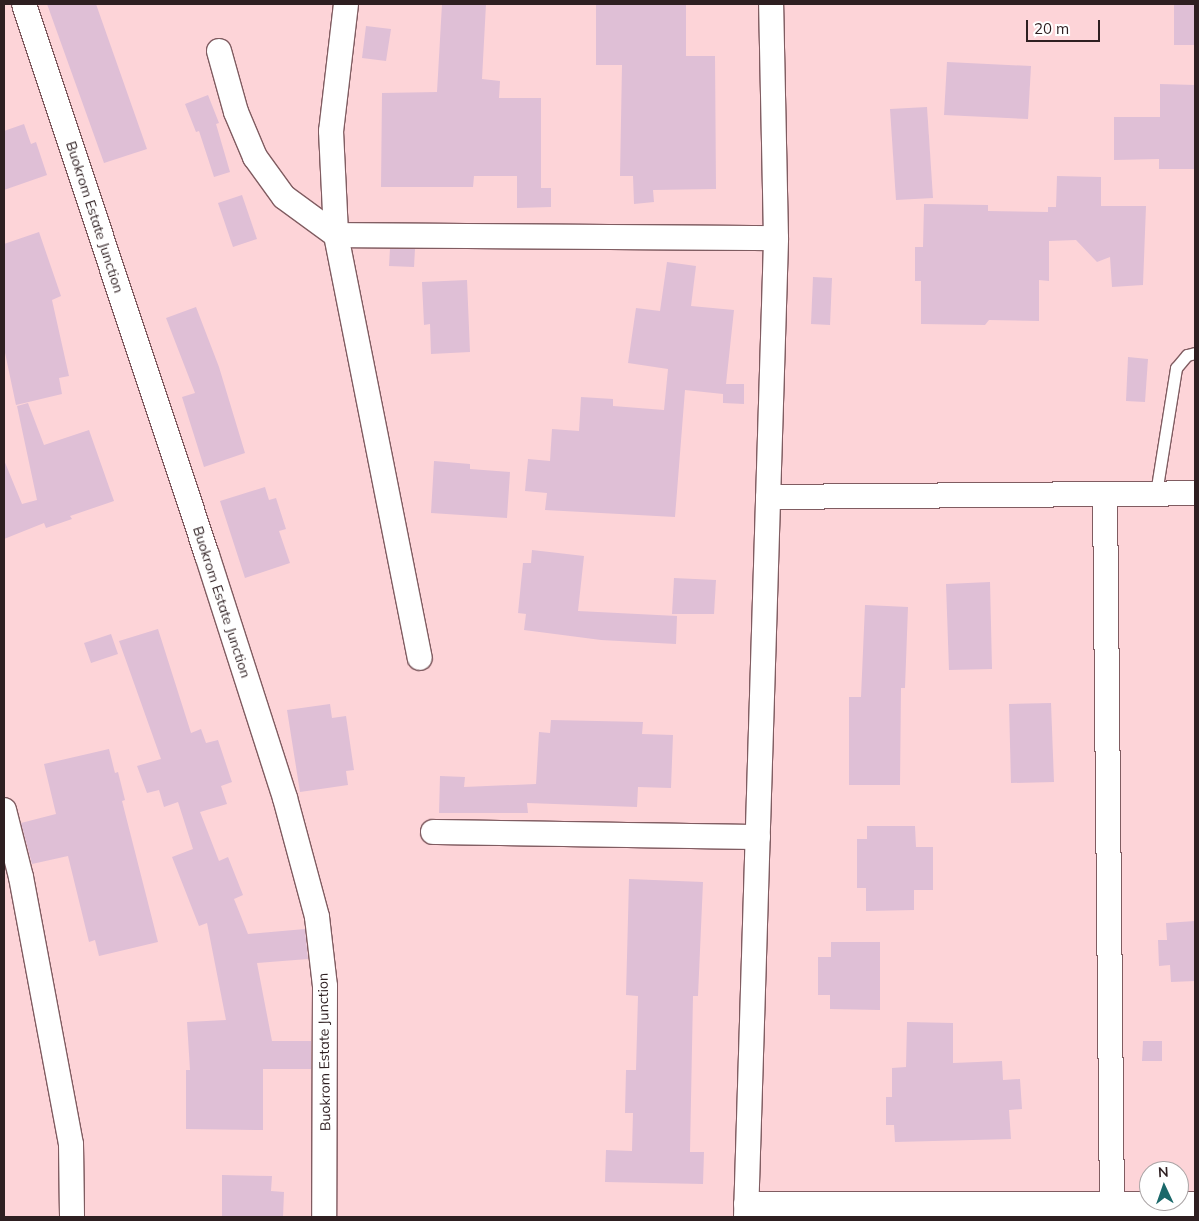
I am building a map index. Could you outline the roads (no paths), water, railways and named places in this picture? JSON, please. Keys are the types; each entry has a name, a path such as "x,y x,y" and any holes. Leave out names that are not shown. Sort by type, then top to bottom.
{"street":[{"name":"Buokrom Estate Junction","path":"24,4 285,798 317,917 325,986 324,1217"},
{"path":"346,4 330,131 336,235 420,658"},
{"path":"771,4 776,238 746,1210 1195,1204"},
{"path":"219,51 236,112 255,157 284,197 336,235 776,238"},
{"path":"768,497 1195,493"},
{"path":"1104,494 1112,1204"},
{"path":"4,810 21,877 70,1144 72,1217"},
{"path":"433,832 758,837"}],"lane":[{"path":"1156,493 1176,368 1188,355 1195,353"}]}
